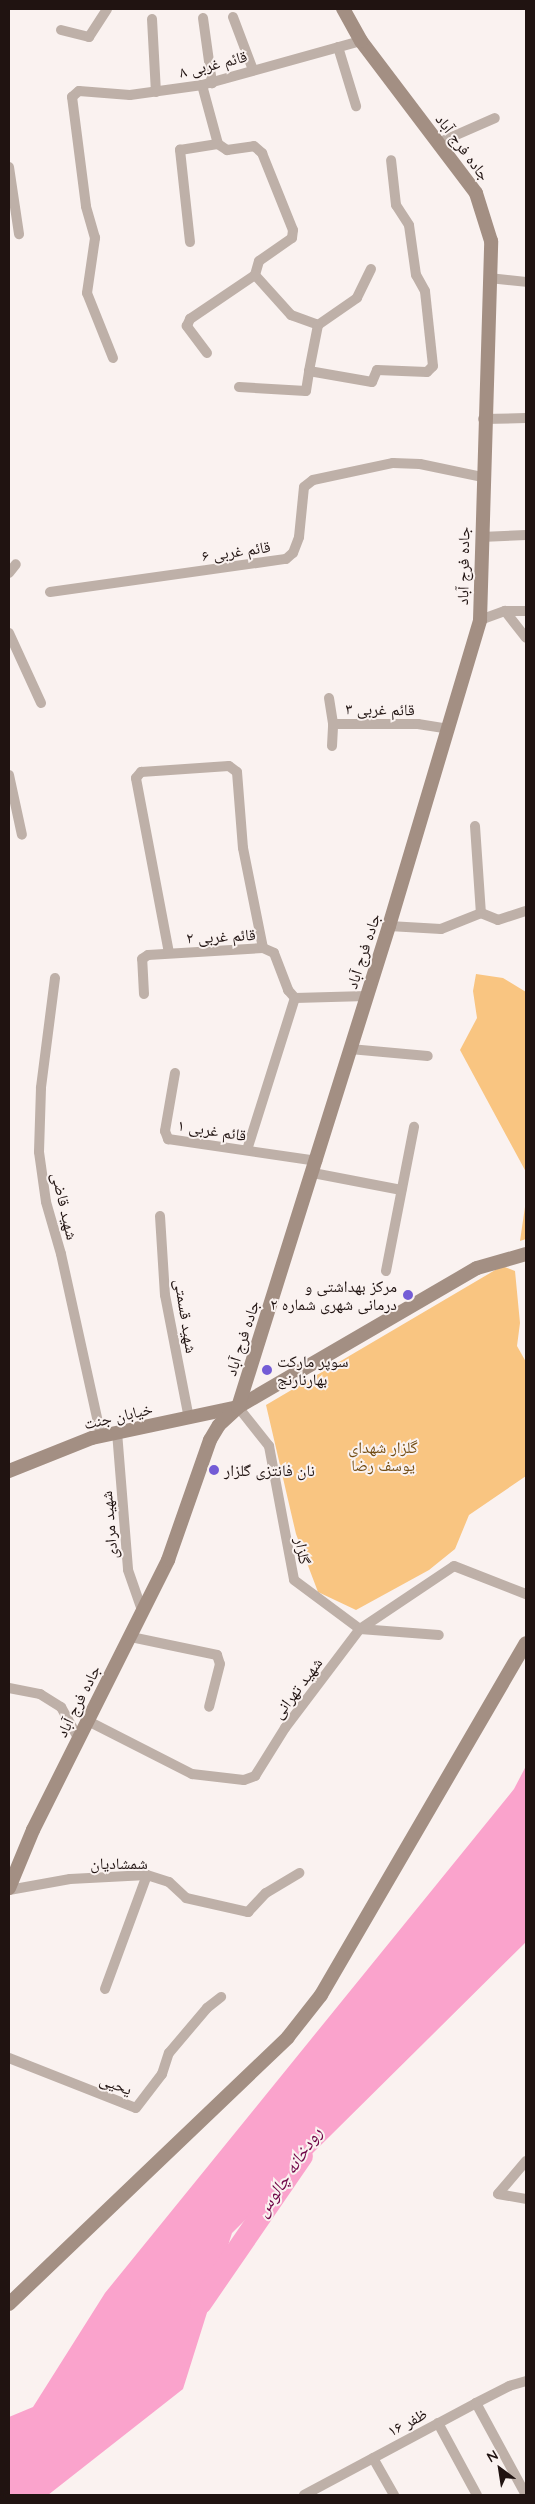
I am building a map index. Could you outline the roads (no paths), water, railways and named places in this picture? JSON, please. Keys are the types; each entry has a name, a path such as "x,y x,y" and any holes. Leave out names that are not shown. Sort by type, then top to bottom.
{"street":[{"path":"61,30 88,37 107,9"},
{"name":"جاده فرج آباد","path":"9,1889 88,1721 168,1560 210,1440 219,1425 238,1407 390,926 480,620 483,419 491,241 476,193 361,41 343,9"},
{"path":"203,18 207,84 218,144"},
{"path":"233,18 253,70"},
{"path":"152,19 156,92"},
{"name":"قائم غربی ۸","path":"113,358 87,293 94,238 86,206 72,97 79,92 130,95 207,84 361,41"},
{"path":"338,47 356,106"},
{"path":"438,143 495,118"},
{"path":"190,242 180,150 218,144 227,150 254,146 262,153 293,230 292,238 259,261 255,276 190,319 187,326 207,353"},
{"path":"309,371 372,382 377,370 427,372 433,366 425,291 416,275 410,225 396,205 391,160"},
{"path":"9,167 18,234"},
{"path":"239,387 306,391 318,325 357,298 371,269"},
{"path":"255,276 291,316 318,325"},
{"path":"489,278 526,282"},
{"path":"483,419 526,418"},
{"name":"قائم غربی ۶","path":"50,592 286,560 294,554 299,537 304,487 313,480 393,463 420,464 482,477"},
{"path":"482,537 526,535"},
{"path":"9,574 16,564"},
{"path":"480,620 505,611 526,611"},
{"path":"505,611 526,638"},
{"path":"9,634 41,703"},
{"path":"329,698 333,724"},
{"name":"قائم غربی ۳","path":"332,746 333,724 418,724 449,730"},
{"path":"169,953 136,778 141,772 229,766 238,772 244,848 263,948"},
{"path":"9,775 22,835"},
{"path":"476,826 481,913"},
{"path":"390,926 441,929 481,913 498,920 526,911"},
{"name":"قائم غربی ۲","path":"144,994 142,960 148,955 263,948 274,953 288,990 295,998"},
{"name":"شهید قاضی","path":"55,978 41,1088 39,1152 46,1202 61,1254 101,1436"},
{"path":"247,1150 295,998 367,996"},
{"path":"350,1049 428,1056"},
{"name":"قائم غربی ۱","path":"175,1073 165,1131 168,1139 247,1150 401,1190"},
{"path":"386,1272 414,1127"},
{"name":"شهید قسمتی","path":"160,1216 165,1295 189,1419"},
{"path":"238,1407 478,1268 524,1258"},
{"name":"خیابان جنت","path":"9,1471 101,1436 189,1419 238,1407"},
{"name":"گلزار","path":"238,1407 269,1446 294,1580 360,1629"},
{"name":"شهید مرادی","path":"117,1432 128,1570 143,1613"},
{"name":"شهید تهرانی","path":"88,1721 192,1774 244,1780 255,1776 285,1728 360,1629 454,1566 526,1594"},
{"path":"360,1629 439,1635"},
{"path":"130,1637 217,1656 220,1664 209,1706"},
{"path":"9,2304 299,2023 326,1986 526,1643"},
{"path":"9,1688 40,1694 62,1707 79,1740"},
{"name":"شمشادیان","path":"9,1889 70,1879 147,1875 169,1882 186,1898 248,1912 266,1893 299,1873"},
{"path":"105,1989 147,1875"},
{"name":"یحیی","path":"9,2058 136,2108 162,2074 169,2054 207,2008 221,1997"},
{"path":"526,2161 498,2194 526,2199"},
{"name":"ظفر ۱۶","path":"309,2494 476,2403 509,2386 526,2381"},
{"path":"476,2403 526,2495"},
{"path":"438,2423 477,2495"},
{"path":"373,2458 394,2495"}],"water":[{"path":"526,1766 526,1942 232,2233 183,2389 48,2495 9,2495 9,2417 33,2407 105,2293 514,1789"}],"waterway":[{"name":"رودخانه چالوس","path":"201,2303 302,2156"}],"place":[{"name":"مرکز بهداشتی و درمانی شهری شماره ۲","path":"408,1295"},
{"name":"سوپر مارکت بهارنارنج","path":"267,1370"},
{"name":"نان فانتزی گلزار","path":"214,1470"}],"park label":[{"name":"گلزار شهدای یوسف رضا","path":"383,1456"}]}
